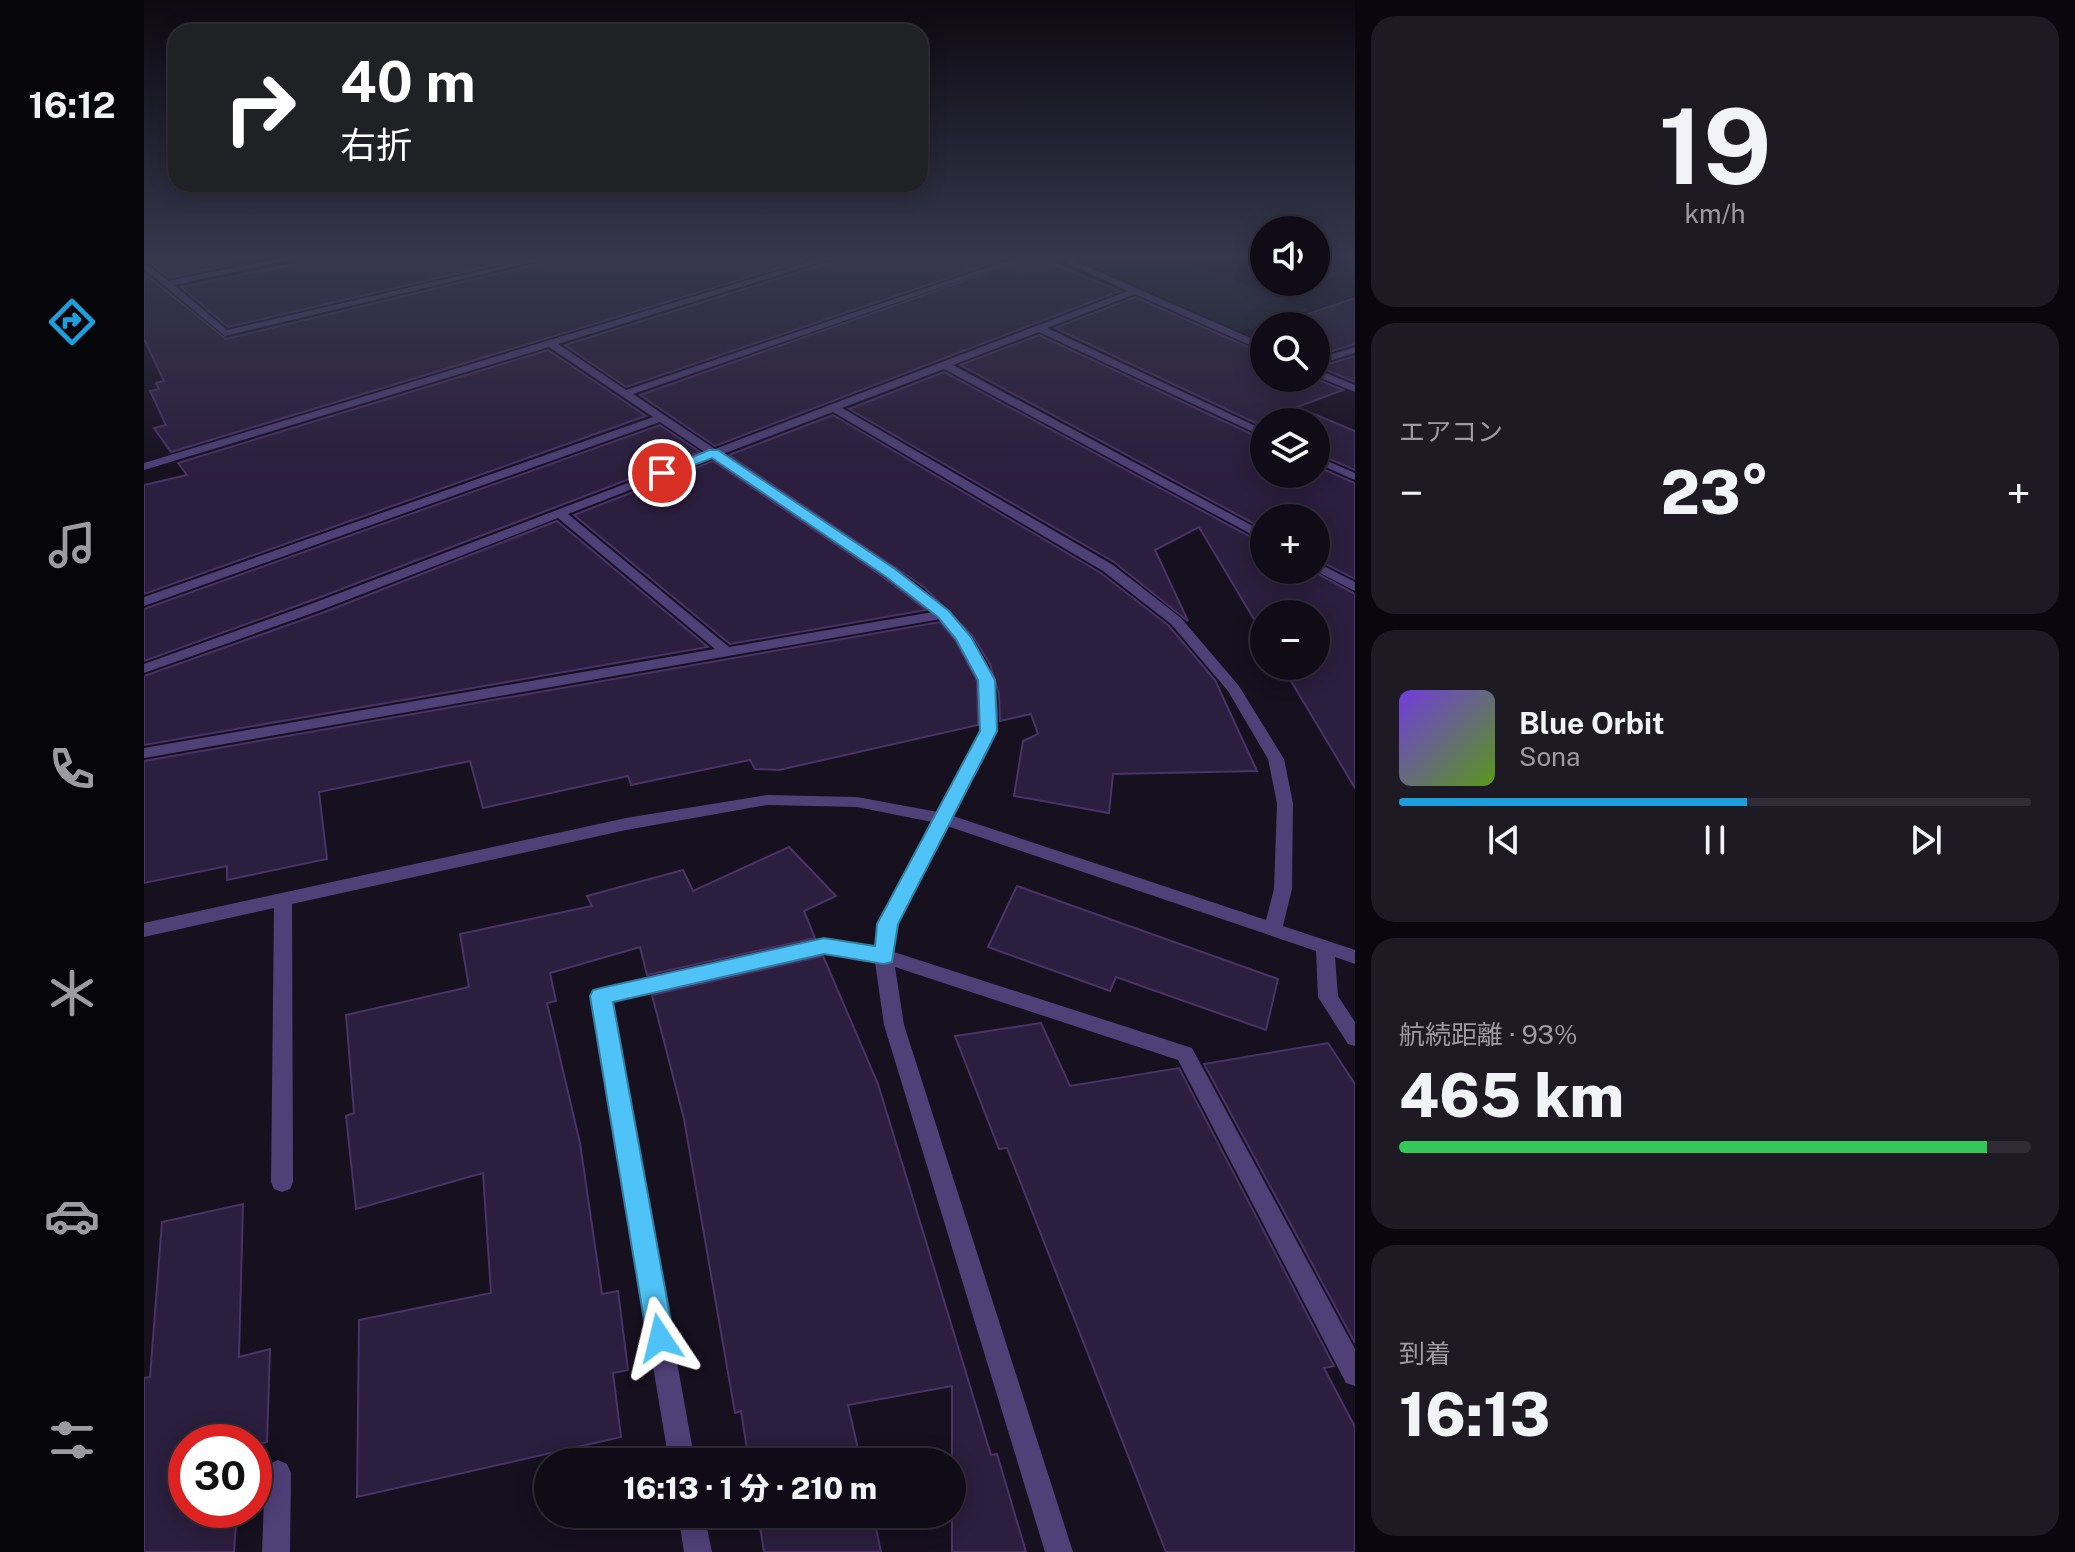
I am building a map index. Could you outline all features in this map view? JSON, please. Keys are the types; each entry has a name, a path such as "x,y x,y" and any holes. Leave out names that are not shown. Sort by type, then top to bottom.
{"street":[{"path":"144,467 591,330"},
{"path":"626,393 810,330"},
{"path":"144,669 316,607 1033,330"},
{"path":"1044,330 1250,427"},
{"path":"1225,330 1250,342"},
{"path":"550,343 890,572 944,614 963,637 987,680 989,731 887,924 884,956 894,1025 1059,1552"},
{"path":"1330,358 1355,350"},
{"path":"943,364 1250,529"},
{"path":"1330,378 1355,389"},
{"path":"834,408 1108,568 1176,621 1234,689 1276,759 1285,803 1283,889 1273,930"},
{"path":"144,602 661,418"},
{"path":"1330,465 1355,477"},
{"path":"559,513 724,650"},
{"path":"1330,574 1355,587"},
{"path":"144,753 944,614"},
{"path":"144,930 626,824 767,800 857,802 945,819 1355,957"},
{"path":"282,1182 283,900"},
{"path":"680,1448 601,996 824,946 884,956 1185,1054 1355,1374"},
{"path":"1325,947 1328,997 1355,1038"},
{"path":"276,1552 278,1473"},
{"path":"694,1528 698,1552"}],"building":[{"path":"144,330 215,330 226,339 262,330 573,330 171,452 154,428 166,425 150,391 159,389 156,383 164,381 144,339"},
{"path":"612,330 793,330 626,387 565,345"},
{"path":"823,330 1017,330 715,446 640,395"},
{"path":"1060,330 1211,330 1250,348 1250,392 1330,392 1330,385 1343,390 1297,407 1299,408 1250,408 1250,420"},
{"path":"1330,330 1355,330 1355,344 1330,352"},
{"path":"1039,335 1250,433 1250,488 1330,488 1330,472 1355,483 1355,579 1330,566 1330,504 1250,504 1250,521 960,365"},
{"path":"548,350 646,416 144,594 144,485 187,475 178,463"},
{"path":"1355,356 1355,382 1330,372 1330,364"},
{"path":"944,372 1250,536 1250,584 1330,584 1330,580 1355,594 1355,788 1290,680 1330,680 1330,600 1250,600 1250,613 1199,527 1155,550 1188,621 1114,562 849,409"},
{"path":"833,415 1101,573 1169,626 1215,680 1257,771 1113,774 1109,813 1014,796 1023,741 1038,734 1031,714 1000,721 999,694 990,664 972,635 924,587 729,455"},
{"path":"1330,421 1355,431 1355,470 1330,459"},
{"path":"660,425 700,452 144,661 144,609"},
{"path":"713,461 926,610 730,644 574,515"},
{"path":"557,521 708,647 144,745 144,676 322,613"},
{"path":"940,622 955,640 977,681 978,725 779,770 755,769 750,760 631,785 628,776 483,808 470,761 319,792 327,859 227,880 227,866 144,883 144,761"},
{"path":"789,847 836,896 804,911 815,938 647,975 640,947 550,973 556,1001 547,1003 580,1143 602,1294 618,1291 628,1370 613,1373 621,1437 573,1448 534,1448 534,1457 357,1497 359,1320 491,1293 483,1173 356,1209 346,1116 354,1113 346,1015 469,987 460,934 592,906 587,896 683,870 693,891"},
{"path":"1017,886 1278,979 1266,1030 1116,977 1110,991 988,947"},
{"path":"823,956 878,1084 991,1455 997,1454 1026,1552 952,1552 952,1528 966,1528 966,1448 952,1448 952,1386 848,1405 858,1448 747,1448 741,1411 735,1413 684,1119 652,995"},
{"path":"1041,1023 1070,1086 1179,1068 1334,1366 1324,1368 1355,1427 1355,1552 1166,1552 1007,1148 999,1149 955,1036"},
{"path":"1328,1043 1355,1084 1355,1343 1204,1064"},
{"path":"243,1204 239,1357 270,1349 268,1424 168,1424 168,1528 236,1528 234,1552 144,1552 144,1378 150,1377 162,1222"},
{"path":"760,1528 876,1528 881,1552 764,1552"}],"route":[{"path":"660,1338 601,996 824,946 884,956 887,924 989,731 987,680 963,637 944,614 890,572 713,453 662,473"}]}
